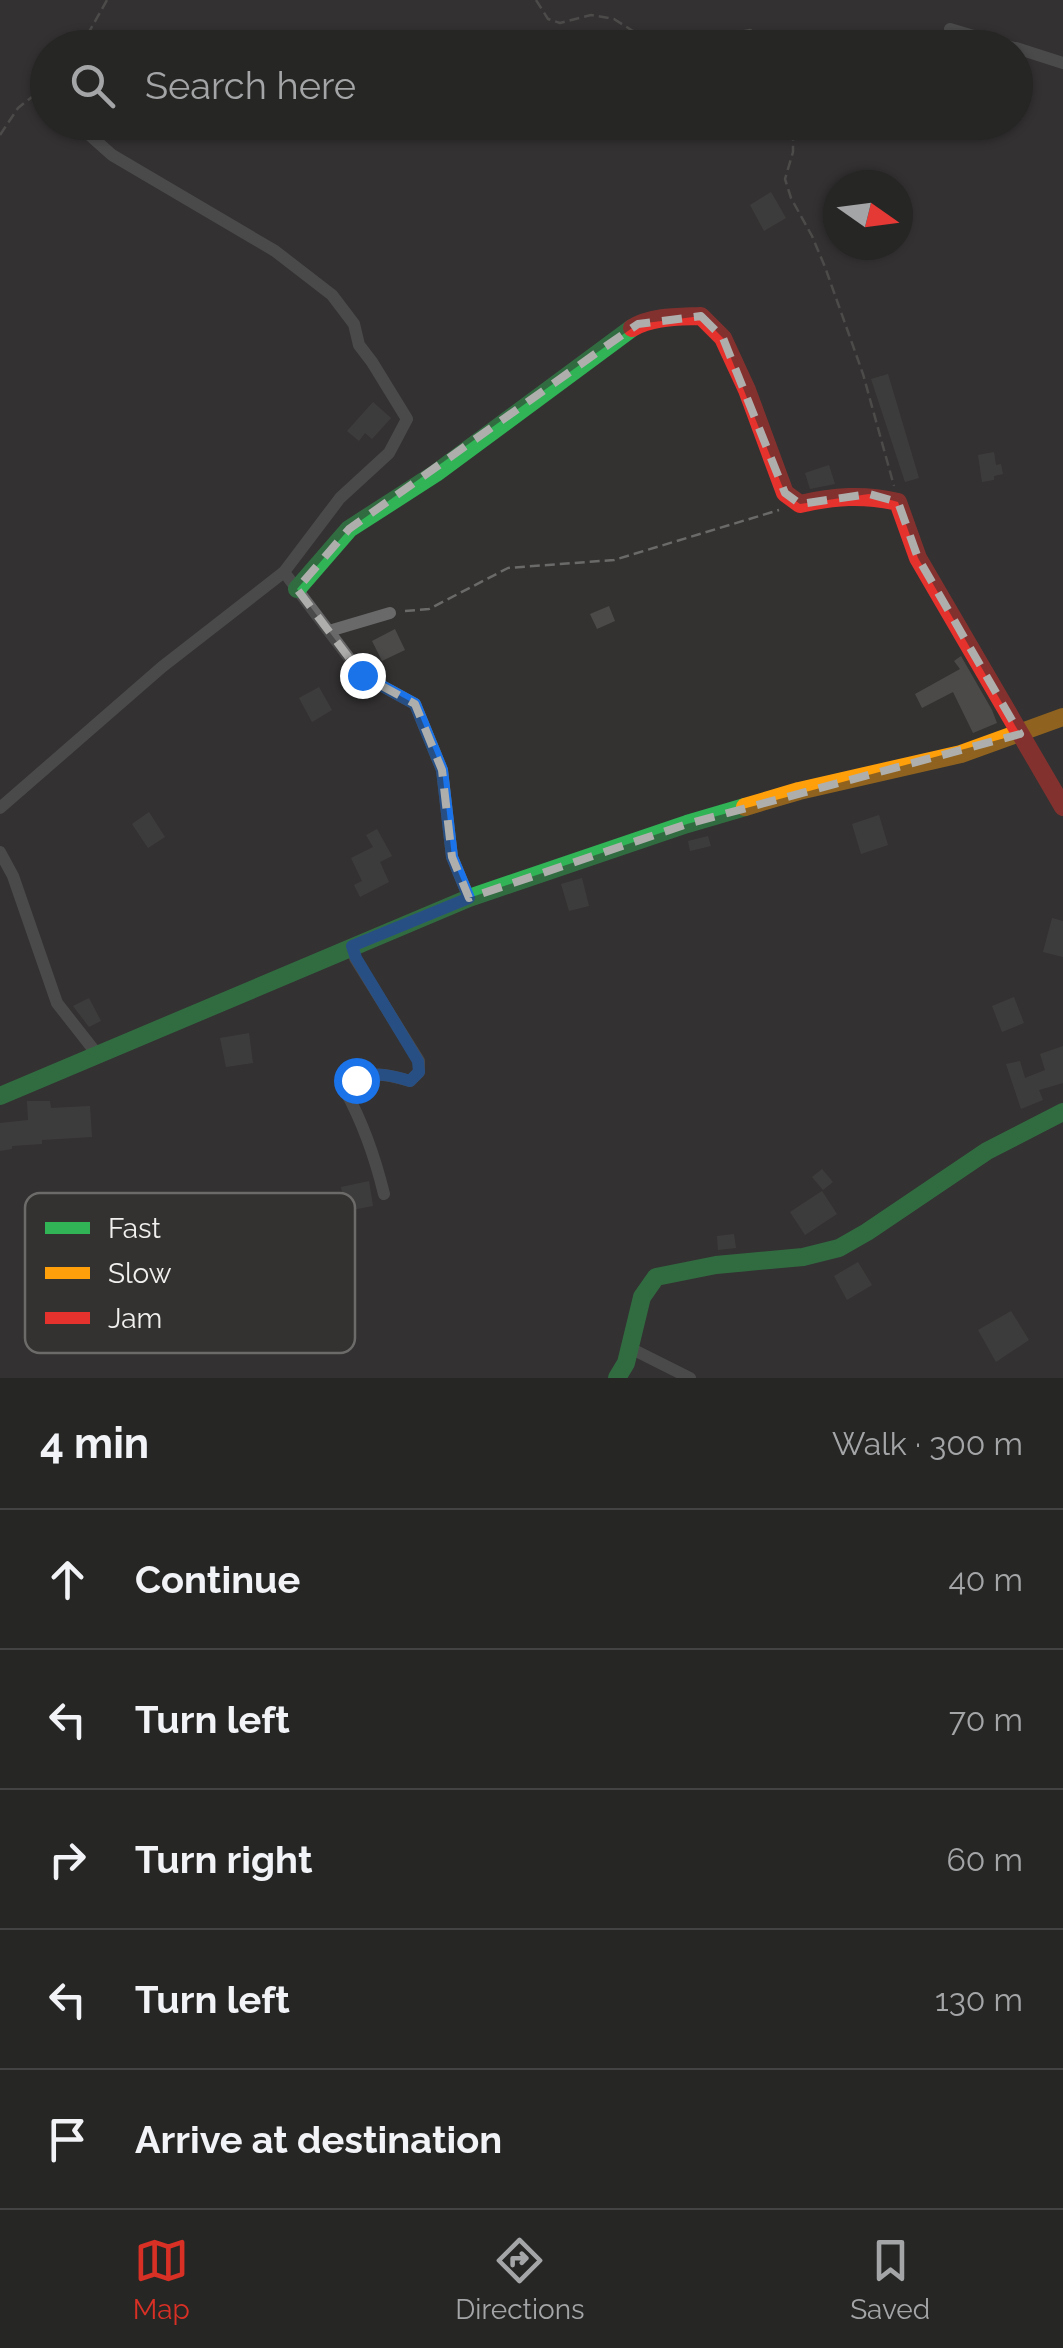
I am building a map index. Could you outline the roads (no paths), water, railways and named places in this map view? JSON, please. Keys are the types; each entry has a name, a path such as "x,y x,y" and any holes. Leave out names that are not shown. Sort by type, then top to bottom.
{"street":[{"path":"1033,54 1063,63"},
{"path":"0,808 162,667 284,572 340,498 390,453 407,419 359,345 354,324 332,295 275,250 112,155 95,140"},
{"path":"297,588 349,529 436,473 638,324 702,316 723,338 747,390 785,494 800,504 832,496 869,494 898,502 918,558 1063,808"},
{"path":"284,572 362,675 415,704 442,770 452,857 469,898"},
{"path":"329,631 390,613"},
{"path":"0,1096 469,898 687,824 799,791 962,754 1063,718"},
{"path":"0,852 13,876 56,1002 97,1054"},
{"path":"352,946 418,1061 419,1072 410,1081 370,1074 345,1090 377,1163 384,1194"},
{"path":"617,1378 626,1362 642,1297 656,1277 716,1265 804,1258 839,1248 987,1150 1063,1112"},
{"path":"630,1348 690,1378"}]}
